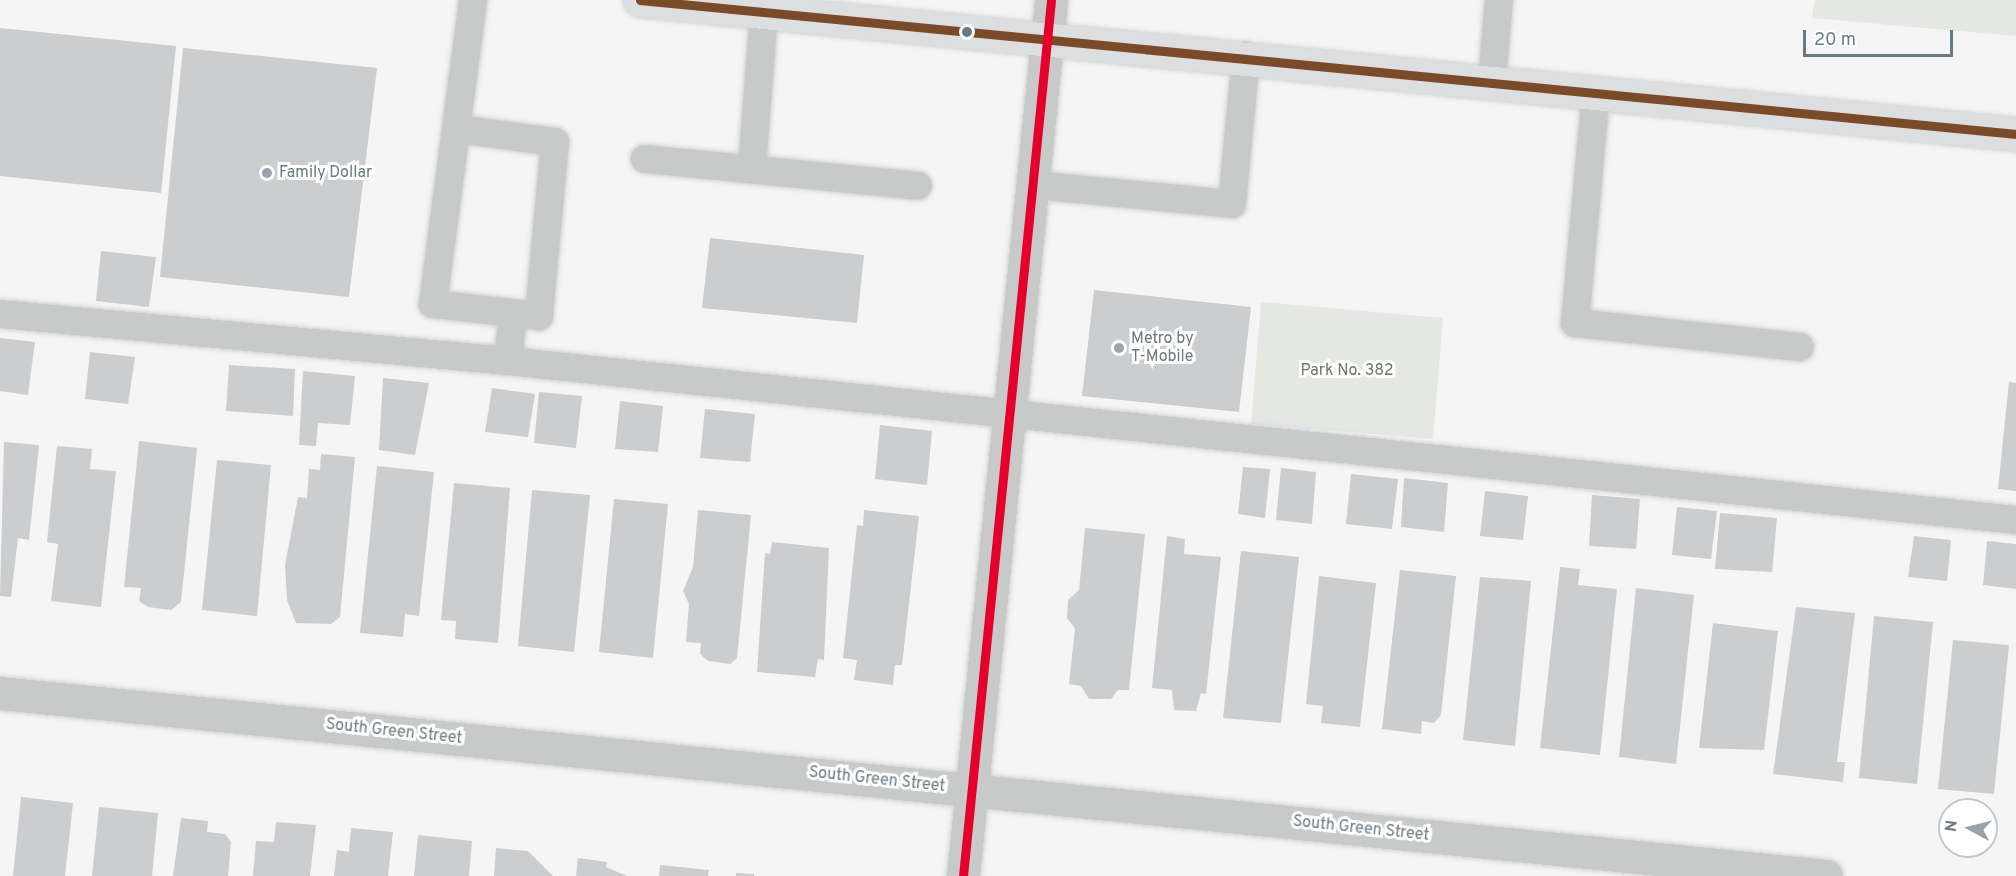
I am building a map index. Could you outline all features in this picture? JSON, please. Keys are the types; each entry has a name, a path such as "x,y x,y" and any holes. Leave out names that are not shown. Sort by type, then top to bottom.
{"main road":[{"path":"640,0 1246,56 2016,134"}],"street":[{"path":"963,876 1007,416 1034,185 1052,0"},
{"name":"South Green Street","path":"0,693 1826,876"}],"lane":[{"path":"458,129 555,142 539,316 433,304 458,129 473,0"},
{"path":"1492,81 1499,0"},
{"path":"752,168 764,11"},
{"path":"1034,185 1232,204 1246,56"},
{"path":"1596,92 1575,323 1800,347"},
{"path":"645,159 918,186"},
{"path":"508,361 513,313"},
{"path":"0,314 508,361 1007,416 2016,520"}],"green space":[{"path":"1815,0 2016,0 2016,36 1812,18"},
{"name":"Park No. 382","path":"1261,302 1443,318 1433,439 1251,424"}],"building":[{"path":"0,28 176,46 161,193 0,176"},
{"name":"Family Dollar","path":"183,48 377,68 349,297 160,277"},
{"path":"710,238 864,255 857,323 702,308"},
{"path":"101,251 156,257 149,307 96,301"},
{"path":"1094,290 1251,307 1239,412 1082,396"},
{"path":"0,338 35,342 28,395 0,391"},
{"path":"90,352 135,357 128,404 85,399"},
{"path":"229,365 295,369 293,416 226,411"},
{"path":"303,371 355,376 350,425 318,423 316,446 299,445"},
{"path":"383,378 429,383 415,455 379,450"},
{"path":"2009,382 2016,383 2016,491 1998,489"},
{"path":"492,388 535,394 528,437 485,432"},
{"path":"539,392 582,396 576,448 534,443"},
{"path":"620,401 663,406 658,452 615,449"},
{"path":"705,409 755,414 750,462 700,458"},
{"path":"880,425 932,431 927,485 875,479"},
{"path":"139,441 197,448 181,602 171,610 148,607 139,601 141,588 124,587"},
{"path":"4,442 39,445 29,540 18,538 11,597 0,596"},
{"path":"57,446 92,449 90,469 116,471 101,607 51,601 58,544 47,542"},
{"path":"321,454 355,457 340,617 331,624 296,623 287,600 285,565 298,497 307,498 309,469 320,470"},
{"path":"217,460 271,465 257,616 202,610"},
{"path":"377,466 434,472 419,616 405,614 403,637 360,633"},
{"path":"1243,467 1270,469 1265,518 1238,514"},
{"path":"1281,468 1316,472 1312,524 1276,520"},
{"path":"1351,474 1398,479 1392,529 1346,524"},
{"path":"1404,478 1448,483 1444,532 1401,527"},
{"path":"454,483 510,488 498,643 455,639 456,621 441,620"},
{"path":"532,490 590,495 574,652 518,646"},
{"path":"1485,491 1528,496 1523,540 1480,536"},
{"path":"1592,495 1640,499 1636,549 1589,546"},
{"path":"614,499 668,504 653,658 599,652"},
{"path":"1677,507 1717,511 1711,559 1672,555"},
{"path":"698,510 751,515 737,658 730,664 708,661 700,654 701,643 686,642 689,604 683,591 693,567"},
{"path":"864,510 919,516 902,665 895,665 893,685 854,680 857,660 843,658 857,525 863,526"},
{"path":"1720,513 1777,518 1772,572 1715,569"},
{"path":"1085,528 1145,534 1129,690 1118,690 1111,699 1089,699 1081,686 1069,684 1075,628 1067,618 1068,600 1079,590"},
{"path":"1167,536 1185,539 1184,554 1221,557 1206,694 1201,693 1196,711 1174,710 1172,690 1152,688"},
{"path":"1914,536 1951,540 1947,581 1908,577"},
{"path":"1987,541 2016,544 2016,589 1983,585"},
{"path":"772,542 829,548 824,660 818,659 815,677 757,672 765,553 770,554"},
{"path":"1241,551 1299,557 1281,723 1223,718"},
{"path":"1560,567 1580,569 1578,585 1617,589 1600,755 1540,748"},
{"path":"1400,570 1456,576 1441,715 1434,723 1422,721 1421,734 1382,729"},
{"path":"1319,576 1376,583 1360,727 1321,723 1323,706 1306,704"},
{"path":"1480,577 1531,581 1515,746 1463,740"},
{"path":"1636,588 1694,595 1676,764 1619,757"},
{"path":"1796,607 1855,613 1837,762 1845,762 1843,782 1773,774"},
{"path":"1874,616 1933,622 1917,784 1859,778"},
{"path":"1713,623 1778,631 1764,750 1699,748"},
{"path":"1953,640 2009,645 1994,794 1938,789"},
{"path":"21,797 73,803 65,876 13,876"},
{"path":"99,807 158,813 152,876 92,876"},
{"path":"181,818 208,821 207,832 225,834 231,842 228,876 173,876"},
{"path":"276,822 316,825 310,876 253,876 256,841 274,842"},
{"path":"351,828 393,832 388,876 334,876 337,850 349,852"},
{"path":"418,835 472,841 469,876 414,876"},
{"path":"496,848 528,851 553,876 494,876"},
{"path":"578,858 607,862 606,867 627,876 576,876"},
{"path":"660,865 709,870 708,876 659,876"},
{"path":"736,873 754,874 754,876 736,876"}],"transit line":[{"path":"640,0 2016,134"},
{"path":"963,876 1051,0"}],"place":[{"name":"Family Dollar","path":"267,173"},
{"name":"Metro by T-Mobile","path":"1119,348"}]}
